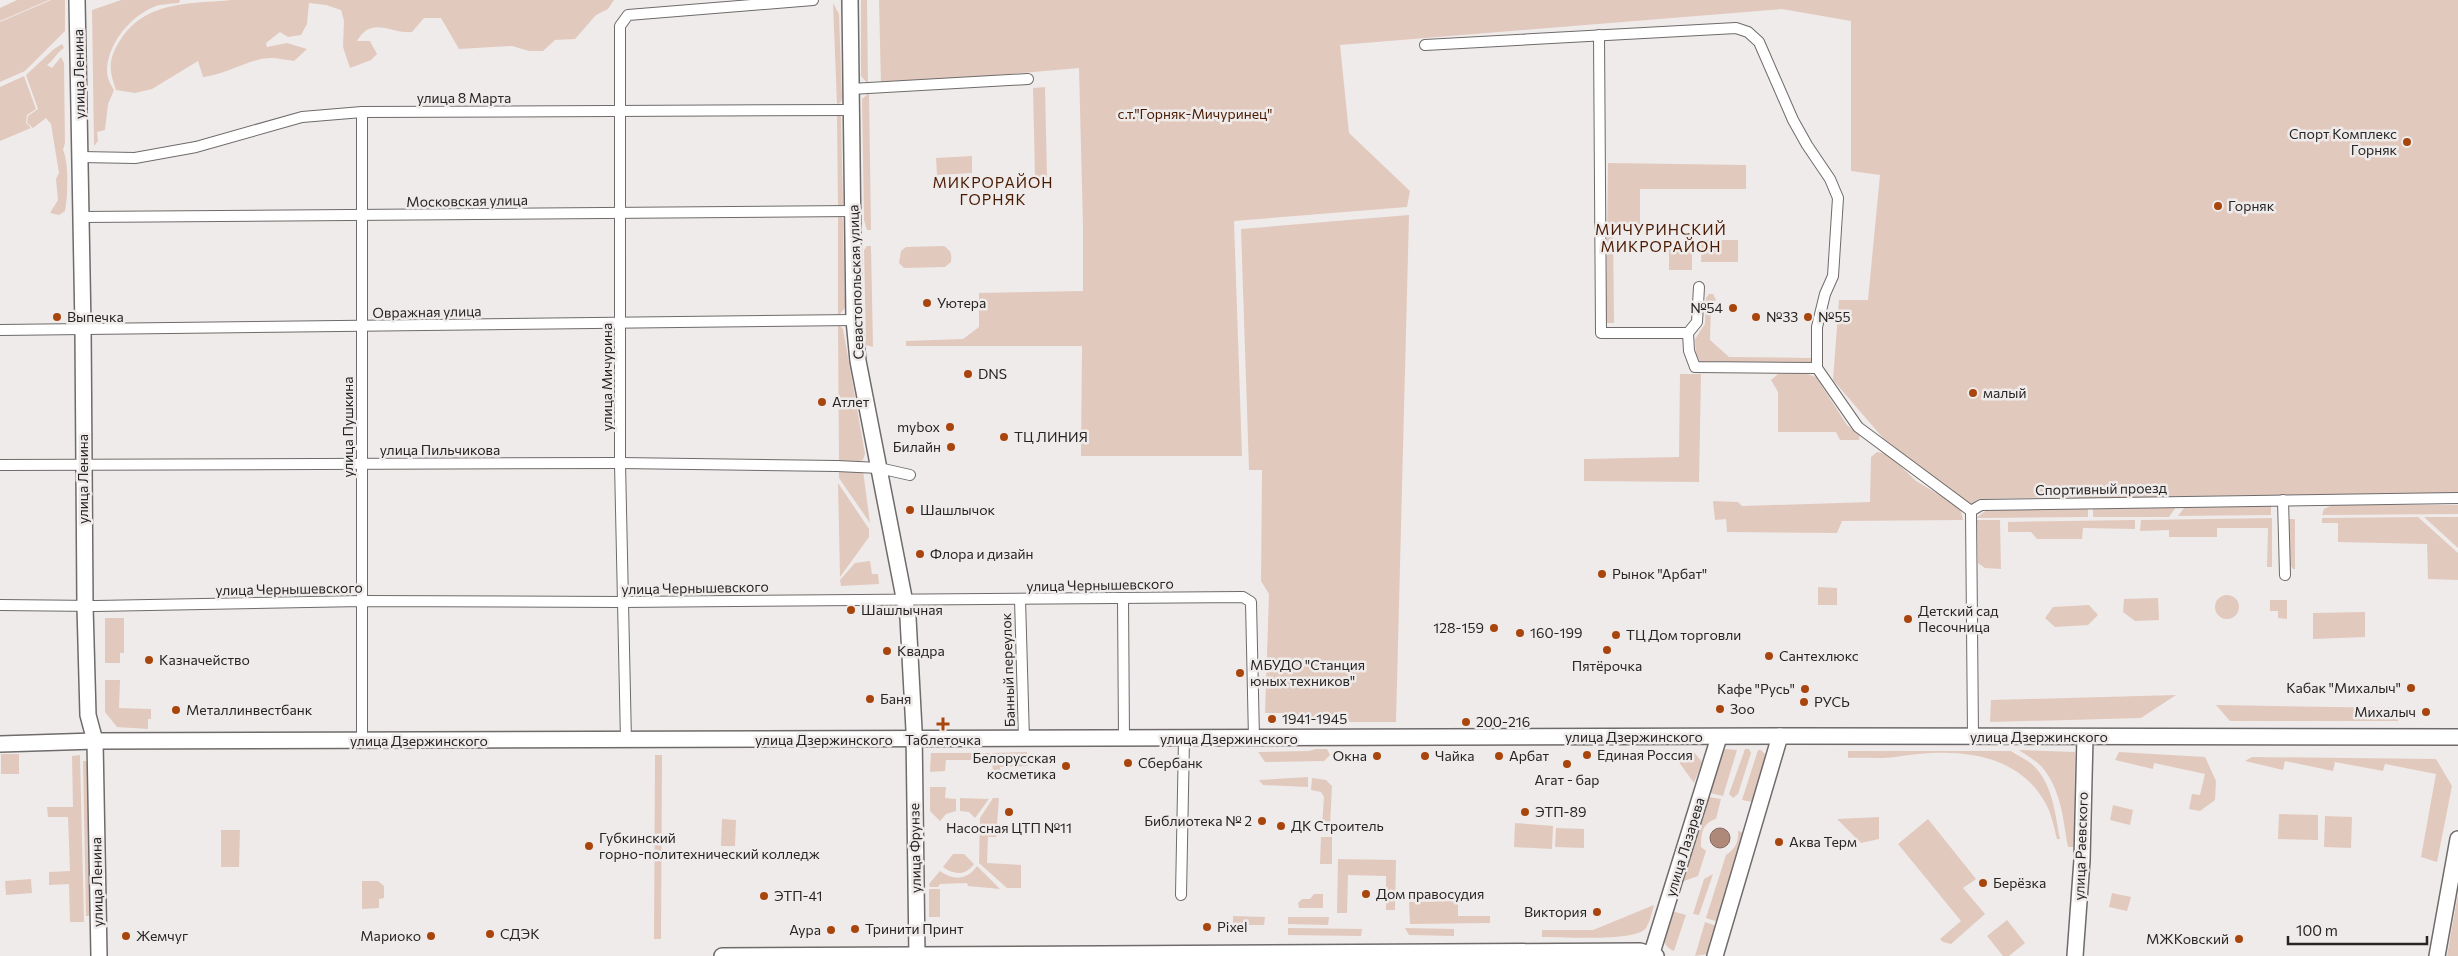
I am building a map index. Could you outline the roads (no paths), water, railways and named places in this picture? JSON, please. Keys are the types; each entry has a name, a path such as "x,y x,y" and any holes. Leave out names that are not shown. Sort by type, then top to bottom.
{"main road":[{"name":"улица Ленина","path":"77,0 81,157 85,606 88,715 95,742 99,956"},
{"name":"Севастопольская улица","path":"850,0 854,320 858,361 908,618 914,740"},
{"name":"улица Дзержинского","path":"0,744 95,742 1780,736 2458,737"},
{"path":"1715,956 1780,736"},
{"name":"улица Лазарева","path":"1653,955 1719,737"},
{"name":"улица Раевского","path":"2075,956 2082,860 2085,737"},
{"name":"улица Фрунзе","path":"914,740 917,955"},
{"path":"2437,956 2458,840"},
{"path":"722,956 1640,951 1653,955"}],"street":[{"name":"улица Мичурина","path":"626,741 620,463 620,26 628,15 813,0"},
{"path":"1424,45 1736,28 1748,32 1759,42 1793,120 1830,179 1838,198 1833,276 1825,294 1818,327 1817,368 1858,427 1971,511 1973,737"},
{"path":"1599,35 1601,333 1688,334"},
{"path":"851,89 1028,79"},
{"name":"улица 8 Марта","path":"81,157 135,158 196,147 302,117 362,112 620,109 852,110"},
{"name":"улица Пушкина","path":"362,112 360,327 362,741"},
{"name":"Московская улица","path":"81,217 853,211"},
{"path":"1699,287 1697,322 1688,334 1689,351 1695,367 1817,368"},
{"name":"Овражная улица","path":"0,330 854,320"},
{"name":"улица Пильчикова","path":"0,465 620,463 880,468 910,475"},
{"name":"Спортивный проезд","path":"1971,511 1981,505 2458,498"},
{"path":"2283,500 2285,575"},
{"name":"улица Чернышевского","path":"0,605 85,606 362,602 1243,597 1252,602 1254,739"},
{"name":"Банный переулок","path":"1020,599 1024,740"},
{"path":"1123,599 1124,739"},
{"path":"1181,895 1184,739"}],"place":[{"name":"Спорт Комплекс Горняк","path":"2407,142"},
{"name":"Горняк","path":"2218,206"},
{"name":"Уютера","path":"927,303"},
{"name":"№54","path":"1733,308"},
{"name":"Выпечка","path":"57,317"},
{"name":"№33","path":"1756,317"},
{"name":"№55","path":"1808,317"},
{"name":"DNS","path":"968,374"},
{"name":"малый","path":"1973,393"},
{"name":"Атлет","path":"822,402"},
{"name":"mybox","path":"950,427"},
{"name":"ТЦ ЛИНИЯ","path":"1004,437"},
{"name":"Билайн","path":"951,447"},
{"name":"Шашлычок","path":"910,510"},
{"name":"Флора и дизайн","path":"920,554"},
{"name":"Рынок \"Арбат\"","path":"1602,574"},
{"name":"Шашлычная","path":"851,610"},
{"name":"Детский сад Песочница","path":"1908,619"},
{"name":"128-159","path":"1494,628"},
{"name":"160-199","path":"1520,633"},
{"name":"ТЦ Дом торговли","path":"1616,635"},
{"name":"Пятёрочка","path":"1607,650"},
{"name":"Квадра","path":"887,651"},
{"name":"Сантехлюкс","path":"1769,656"},
{"name":"Казначейство","path":"149,660"},
{"name":"МБУДО \"Станция юных техников\"","path":"1240,673"},
{"name":"Кабак \"Михалыч\"","path":"2411,688"},
{"name":"Кафе \"Русь\"","path":"1805,689"},
{"name":"Баня","path":"870,699"},
{"name":"РУСЬ","path":"1804,702"},
{"name":"Зоо","path":"1720,709"},
{"name":"Металлинвестбанк","path":"176,710"},
{"name":"Михалыч","path":"2426,712"},
{"name":"1941-1945","path":"1272,719"},
{"name":"200-216","path":"1466,722"},
{"name":"Таблеточка","path":"943,724"},
{"name":"Единая Россия","path":"1587,755"},
{"name":"Окна","path":"1377,756"},
{"name":"Чайка","path":"1425,756"},
{"name":"Арбат","path":"1499,756"},
{"name":"Сбербанк","path":"1128,763"},
{"name":"Агат - бар","path":"1567,764"},
{"name":"Белорусская косметика","path":"1066,766"},
{"name":"Насосная ЦТП №11","path":"1009,812"},
{"name":"ЭТП-89","path":"1525,812"},
{"name":"Библиотека № 2","path":"1262,821"},
{"name":"ДК Строитель","path":"1281,826"},
{"name":"Аква Терм","path":"1779,842"},
{"name":"Губкинский горно-политехнический колледж","path":"589,846"},
{"name":"Берёзка","path":"1983,883"},
{"name":"Дом правосудия","path":"1366,894"},
{"name":"ЭТП-41","path":"764,896"},
{"name":"Виктория","path":"1597,912"},
{"name":"Pixel","path":"1207,927"},
{"name":"Тринити Принт","path":"855,929"},
{"name":"Аура","path":"831,930"},
{"name":"СДЭК","path":"490,934"},
{"name":"Жемчуг","path":"126,936"},
{"name":"Мариоко","path":"431,936"},
{"name":"МЖКовский","path":"2239,939"}],"district":[{"name":"МИКРОРАЙОН ГОРНЯК","path":"993,192"},
{"name":"МИЧУРИНСКИЙ МИКРОРАЙОН","path":"1661,238"}],"park label":[{"name":"с.т.\"Горняк-Мичуринец\"","path":"1195,114"}]}
